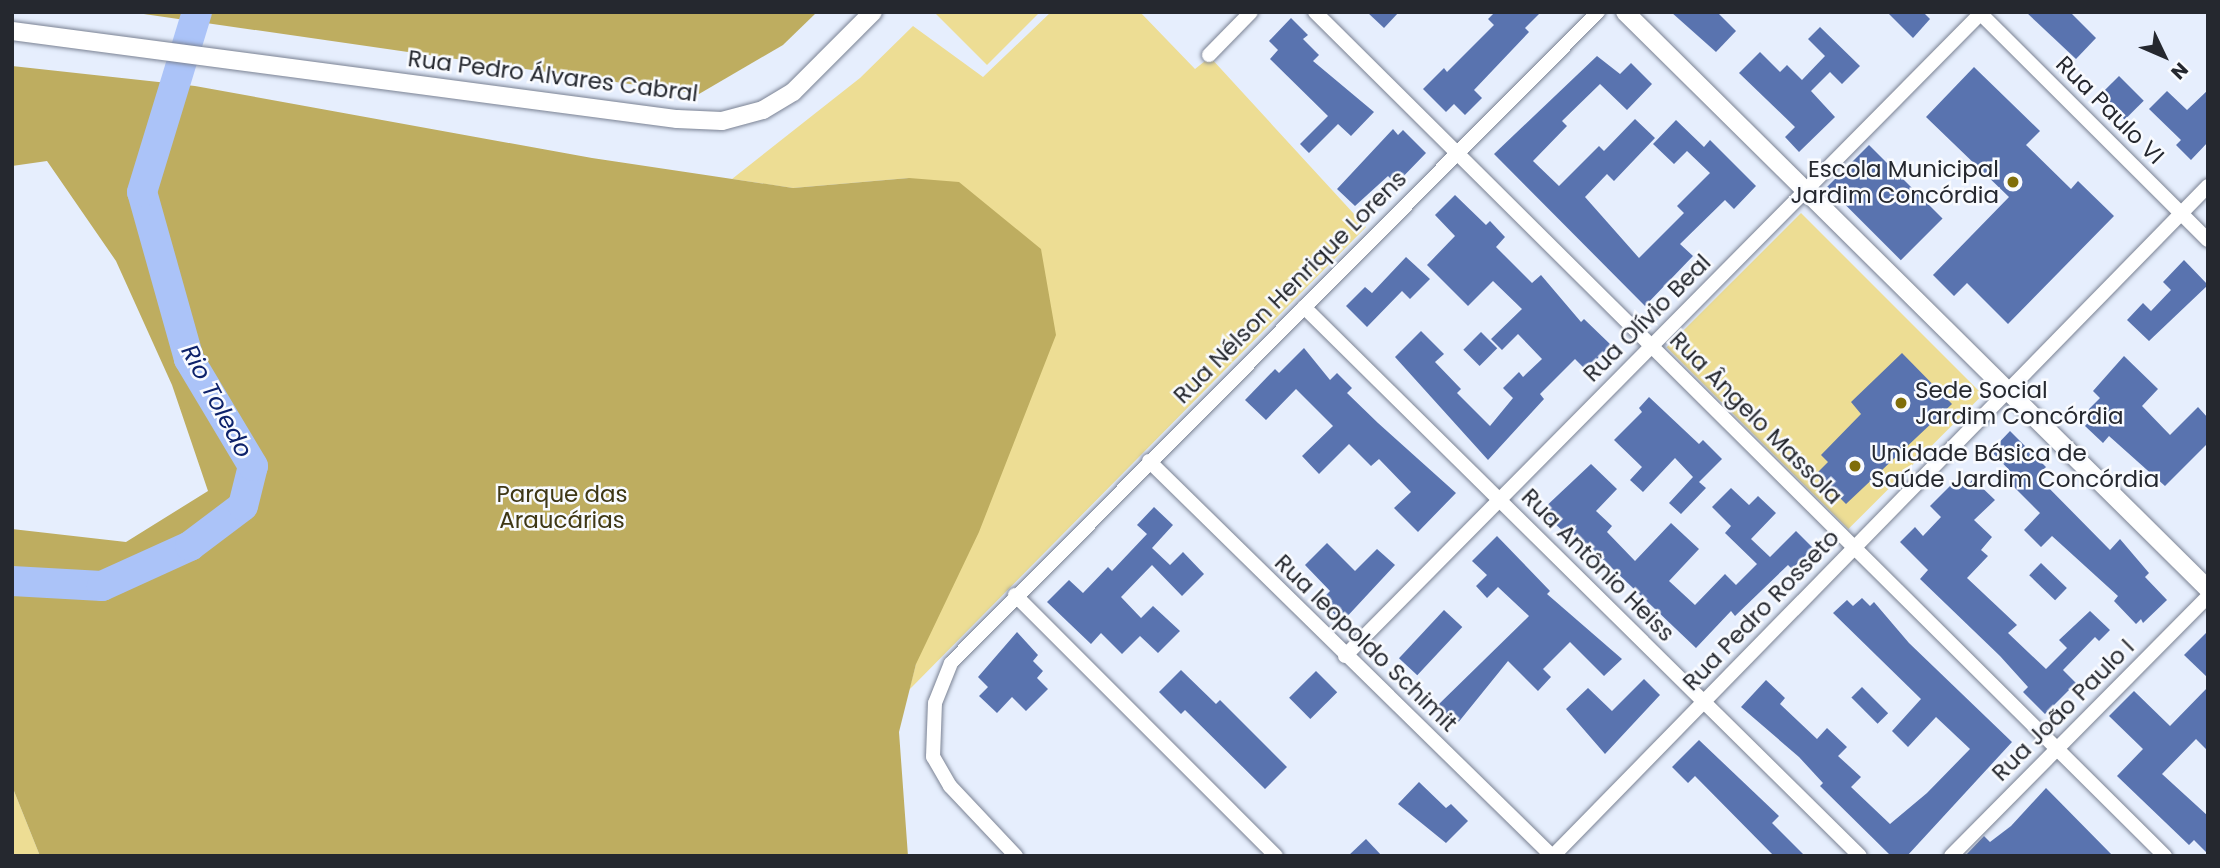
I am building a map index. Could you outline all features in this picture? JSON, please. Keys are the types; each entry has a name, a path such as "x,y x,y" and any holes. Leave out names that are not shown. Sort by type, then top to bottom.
{"street":[{"name":"Rua Pedro Álvares Cabral","path":"12,31 677,119 722,121 763,110 793,92 873,12"},
{"path":"1209,55 1251,12"},
{"name":"Rua Ângelo Massola","path":"1314,12 2165,856"},
{"name":"Rua Nélson Henrique Lorens","path":"1016,856 950,786 933,758 932,727 935,704 951,663 1015,595 1598,12"},
{"path":"1625,12 2208,589"},
{"name":"Rua Olívio Beal","path":"1345,656 1981,13"},
{"name":"Rua Paulo VI","path":"1981,13 2208,240"},
{"name":"Rua Pedro Rosseto","path":"1552,856 2208,186"},
{"name":"Rua Antônio Heiss","path":"1304,307 1860,856"},
{"name":"Rua leopoldo Schimit","path":"1149,461 1552,856"},
{"path":"1015,595 1276,856"},
{"name":"Rua João Paulo I","path":"1951,856 2208,596"}],"shaded area":[{"path":"934,12 1040,12 987,65"},
{"path":"1051,12 1140,12 1195,69 1210,57 1366,227 909,690 916,664 909,178 793,188 732,179 860,78 913,26 983,77"},
{"path":"1801,213 1983,395 1848,529 1667,347"},
{"path":"12,786 40,856 12,856"}],"green space":[{"path":"130,12 817,12 783,45 699,94"},
{"name":"Parque das Araucárias","path":"12,66 195,86 592,158 793,188 909,178 959,182 1041,249 1056,335 979,532 916,664 899,732 908,856 40,856 12,786 12,529 126,542 208,491 172,385 116,261 47,161 12,166"}],"building":[{"path":"1367,12 1399,12 1384,28"},
{"path":"1495,12 1541,12 1525,28 1529,32 1474,90 1482,98 1465,115 1454,104 1446,112 1423,89 1444,68 1447,72 1494,25 1488,19"},
{"path":"1671,12 1717,12 1736,31 1716,52"},
{"path":"1887,12 1923,12 1930,19 1913,38"},
{"path":"2026,12 2070,12 2096,38 2076,59"},
{"path":"1291,18 1308,35 1303,39 1319,55 1313,61 1374,112 1351,136 1338,124 1309,153 1300,144 1328,116 1270,59 1278,50 1269,41"},
{"path":"1820,27 1860,66 1842,84 1830,72 1811,91 1835,117 1799,152 1785,137 1795,127 1739,73 1760,52 1780,72 1787,65 1802,80 1825,56 1808,39"},
{"path":"1597,56 1620,74 1631,63 1652,84 1627,110 1600,84 1562,121 1567,126 1533,161 1559,186 1599,146 1604,151 1635,119 1655,138 1614,181 1607,174 1585,197 1639,258 1684,213 1677,206 1710,173 1687,151 1674,164 1653,144 1676,120 1704,147 1710,140 1756,186 1734,209 1725,200 1680,244 1693,256 1645,306 1494,154"},
{"path":"1974,67 2040,131 2026,145 2071,189 2078,181 2114,216 2008,324 1967,283 1954,296 1933,275 2009,197 1926,117"},
{"path":"2119,76 2144,101 2125,120 2100,95"},
{"path":"2208,90 2208,142 2191,160 2176,145 2181,140 2149,109 2167,91 2187,110"},
{"path":"1393,129 1398,135 1403,130 1426,153 1396,184 1388,176 1355,206 1337,189"},
{"path":"1869,145 1943,219 1901,260 1827,187"},
{"path":"1455,195 1486,225 1490,221 1505,237 1496,247 1532,283 1541,275 1581,322 1584,319 1611,345 1586,370 1575,359 1540,394 1544,399 1488,460 1395,357 1421,331 1444,354 1435,362 1461,389 1457,393 1490,426 1513,398 1503,388 1519,372 1523,377 1542,359 1518,334 1502,350 1491,339 1522,309 1493,281 1468,306 1427,265 1455,236 1435,215"},
{"path":"1406,257 1430,279 1410,299 1402,291 1367,327 1346,306 1365,287 1372,293"},
{"path":"2184,260 2208,285 2149,341 2127,320 2143,303 2151,311 2171,290 2163,282"},
{"path":"1481,332 1497,348 1480,366 1463,350"},
{"path":"1304,348 1330,380 1337,373 1352,388 1347,393 1456,493 1418,532 1394,508 1411,492 1379,459 1371,466 1349,444 1319,474 1302,456 1333,426 1296,389 1266,420 1245,400 1275,369 1279,373"},
{"path":"1902,353 1952,404 1846,504 1816,474 1828,462 1821,455 1861,414 1851,402"},
{"path":"2124,356 2158,389 2142,406 2170,435 2198,407 2208,418 2208,443 2165,486 2109,436 2103,443 2085,426 2093,417 2087,411 2100,398 2093,391"},
{"path":"1649,397 1699,444 1703,440 1722,459 1699,482 1706,488 1681,514 1669,503 1693,477 1675,458 1643,492 1630,480 1642,467 1614,440 1642,412 1639,408"},
{"path":"2010,431 2046,467 2037,476 2110,550 2120,539 2149,573 2145,577 2167,600 2143,623 2141,619 2136,624 2114,601 2118,596 2052,536 2041,547 2024,530 2040,513 2006,479 2012,473 1991,451"},
{"path":"1591,464 1617,489 1596,511 1612,526 1607,532 1635,561 1671,523 1699,549 1669,581 1695,605 1725,574 1736,585 1757,564 1725,533 1731,526 1712,507 1731,488 1749,505 1758,496 1776,513 1751,539 1770,557 1796,531 1813,548 1792,569 1788,565 1735,616 1731,611 1696,648 1591,548 1566,528 1563,531 1541,511"},
{"path":"1973,479 1995,500 1974,520 1992,537 1981,550 1988,556 1967,578 2017,625 2008,633 2046,669 2067,648 2059,640 2090,611 2110,630 2099,641 2095,637 2063,670 2076,683 2045,714 2023,692 2028,687 2000,656 1920,579 1928,570 1900,542 1915,527 1923,536 1941,517 1930,506 1956,480 1965,488"},
{"path":"1154,507 1173,525 1152,548 1170,565 1183,552 1204,574 1182,596 1152,565 1121,597 1141,618 1153,606 1180,631 1158,653 1140,636 1122,654 1101,633 1091,644 1047,602 1069,580 1083,593 1108,567 1112,571 1147,534 1137,525"},
{"path":"1497,536 1550,591 1547,594 1622,659 1604,676 1570,642 1543,669 1551,677 1538,691 1508,661 1457,724 1438,705 1529,616 1498,587 1487,598 1476,586 1487,575 1472,561"},
{"path":"1327,543 1355,571 1377,549 1395,565 1342,622 1321,600 1330,591 1305,565"},
{"path":"2041,563 2067,588 2055,600 2029,575"},
{"path":"1862,598 1870,606 1874,602 1909,643 2012,742 1907,856 1891,856 1820,786 1823,783 1799,757 1741,707 1766,680 1785,698 1780,704 1817,739 1827,728 1847,747 1838,756 1861,777 1851,787 1890,824 1927,793 1970,749 1936,717 1908,747 1892,731 1921,699 1833,613 1847,600 1853,606"},
{"path":"1444,610 1462,627 1417,675 1399,658"},
{"path":"2208,631 2208,678 2184,655"},
{"path":"1017,632 1038,655 1033,661 1043,671 1037,678 1048,689 1026,711 1012,697 997,713 979,696 988,687 978,677"},
{"path":"1181,670 1216,704 1220,700 1287,767 1265,789 1185,710 1181,714 1159,692"},
{"path":"1316,671 1337,692 1310,719 1289,698"},
{"path":"1644,679 1660,695 1605,754 1566,709 1588,688 1612,711"},
{"path":"1862,687 1888,713 1878,724 1851,698"},
{"path":"2208,687 2208,751 2196,739 2162,774 2208,816 2208,854 2194,840 2189,845 2117,776 2143,749 2109,716 2134,691 2170,726"},
{"path":"1699,740 1779,816 1772,823 1805,856 1774,856 1695,776 1688,783 1672,767"},
{"path":"1419,782 1446,808 1451,804 1468,821 1446,843 1398,804"},
{"path":"2046,788 2113,856 1965,856 1984,836 1990,842 2011,826"},
{"path":"1366,839 1382,856 1348,856"}],"waterway":[{"name":"Rio Toledo","path":"12,581 102,586 190,546 243,506 253,466 189,359 142,192 197,12"}],"place":[{"name":"Escola Municipal Jardim Concórdia","path":"2013,182"},
{"name":"Sede Social Jardim Concórdia","path":"1901,403"},
{"name":"Unidade Básica de Saúde Jardim Concórdia","path":"1855,466"}]}
